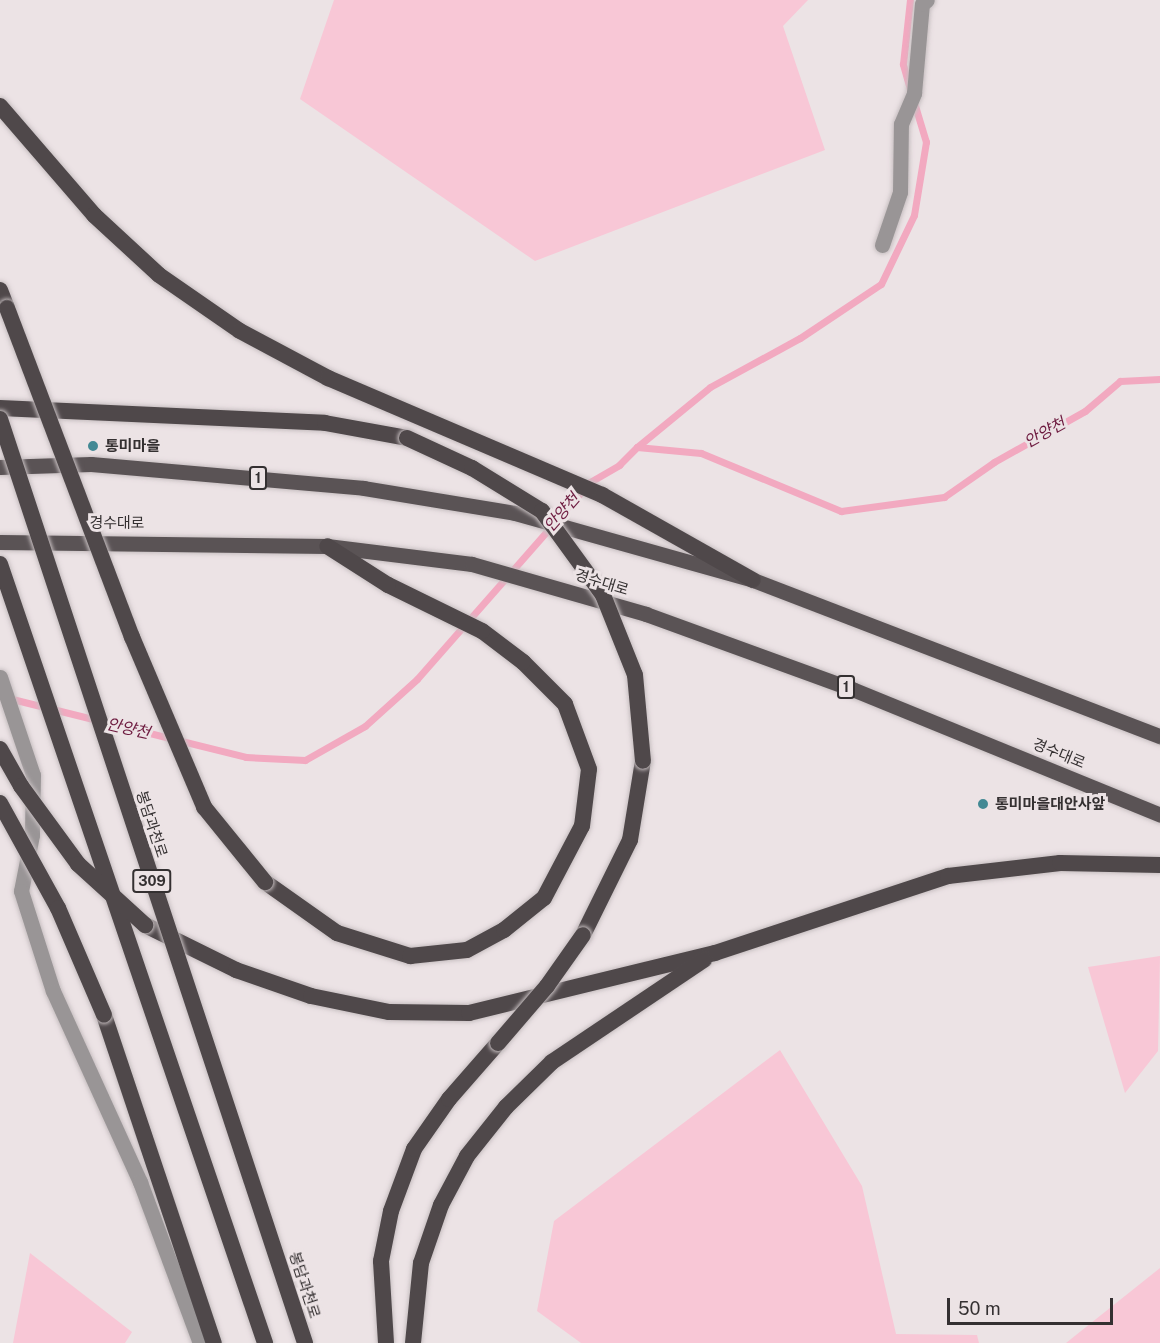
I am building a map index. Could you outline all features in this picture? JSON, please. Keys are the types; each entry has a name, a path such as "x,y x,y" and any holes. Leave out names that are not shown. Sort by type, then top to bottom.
{"highway":[{"path":"0,106 94,215 159,275 240,331 328,378 602,495 753,580"},
{"path":"0,290 132,636 204,807 265,882 337,933 411,956 467,950 504,930 544,898 582,826 589,769 565,704 523,662 482,631 388,585 327,546"},
{"path":"0,408 326,423 408,438 472,468 542,511 607,605 635,675 643,761 630,840 583,935 547,986 449,1099 414,1149 398,1190 381,1261 386,1343"},
{"name":"봉담과천로","path":"0,419 304,1343"},
{"name":"309","path":"0,564 265,1343"},
{"path":"0,749 21,786 78,864 145,925 236,970 311,996 388,1012 469,1013 715,953 948,876 1060,863 1160,864"},
{"path":"0,803 58,908 104,1015 214,1343"},
{"path":"413,1343 421,1263 441,1205 480,1140 506,1107 552,1062 715,953"}],"main road":[{"name":"1","path":"0,466 91,464 364,488 515,513 753,580 1160,736"},
{"name":"경수대로","path":"0,542 327,546 472,564 646,614 852,689 1160,815"}],"street":[{"path":"882,245 900,192 900,124 914,93 922,4 927,0"},
{"path":"0,677 33,775 32,835 21,891 53,991 140,1182 200,1343"}],"shaded area":[{"path":"334,0 808,0 783,26 825,150 535,261 300,99"},
{"path":"1160,956 1158,1051 1125,1093 1088,967"},
{"path":"780,1050 862,1186 896,1334 977,1335 979,1343 581,1343 537,1311 554,1221"},
{"path":"30,1253 132,1332 125,1343 13,1343"},
{"path":"1160,1268 1160,1343 1066,1343"}],"waterway":[{"path":"910,0 903,64 910,89"},
{"path":"637,447 710,387 800,338 881,284 914,215 926,142 913,99"},
{"name":"안양천","path":"8,698 246,757 305,760 365,726 417,679 590,482 619,465 637,447 701,453 841,511 944,497 994,462 1085,411 1120,381 1160,379"}],"place":[{"name":"통미마을","path":"93,446"},
{"name":"통미마을대안사앞","path":"983,804"}]}
